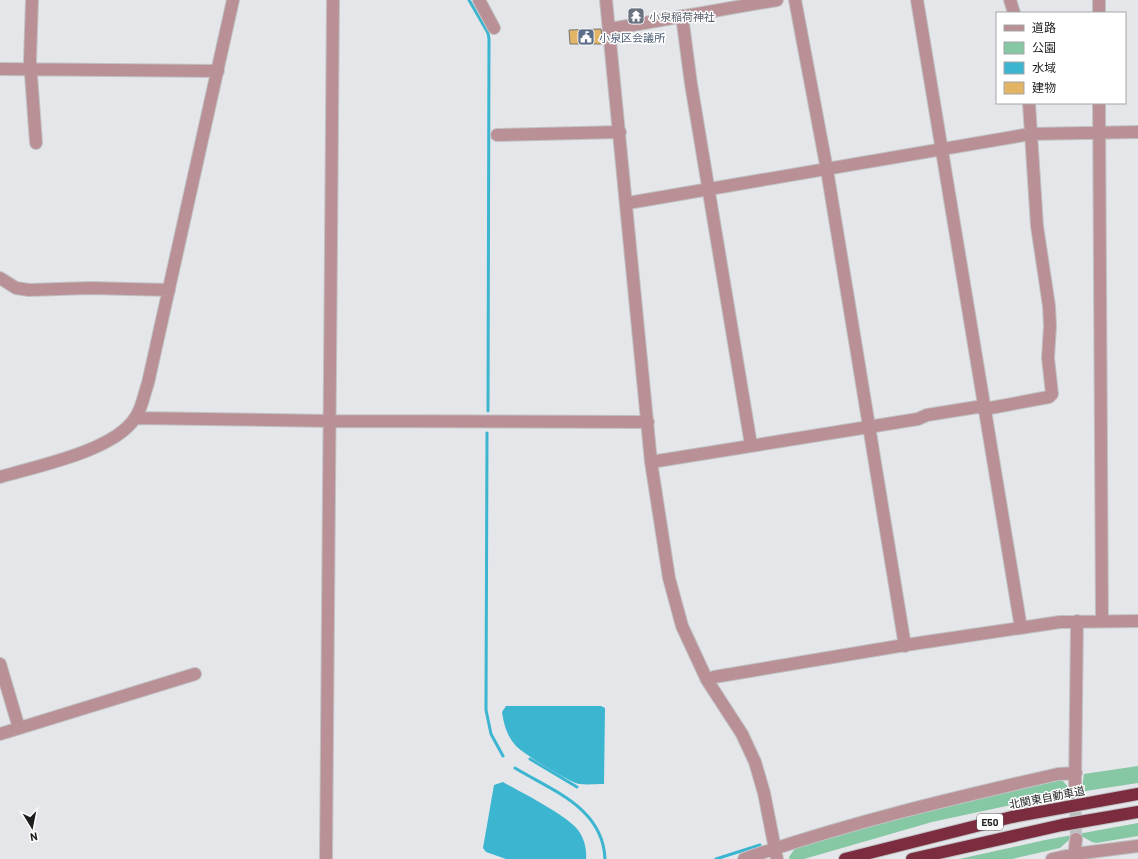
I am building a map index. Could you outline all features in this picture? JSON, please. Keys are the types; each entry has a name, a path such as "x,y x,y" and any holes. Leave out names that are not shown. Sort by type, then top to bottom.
{"highway":[{"name":"北関東自動車道","path":"845,859 1012,817 1138,794"},
{"name":"E50","path":"912,859 1042,829 1138,812"}],"street":[{"path":"32,0 31,69 36,143"},
{"path":"0,477 94,448 117,436 136,418 148,383 218,71 232,0"},
{"path":"326,859 333,0"},
{"path":"479,0 494,28"},
{"path":"606,0 628,203 652,462 669,578 682,626 707,680 750,749 762,782 776,854"},
{"path":"610,29 777,0"},
{"path":"795,0 827,170 905,646"},
{"path":"917,0 986,409 1021,628"},
{"path":"1010,0 1014,12"},
{"path":"1099,0 1099,12"},
{"path":"682,16 691,84 751,445"},
{"path":"0,69 218,71"},
{"path":"652,462 978,407 986,409 1049,397 1052,394 1048,358 1049,312 1037,226 1029,104"},
{"path":"1099,104 1102,621"},
{"path":"497,135 620,132"},
{"path":"628,203 942,151 1030,134 1138,132"},
{"path":"0,278 16,288 29,290 90,288 169,290"},
{"path":"136,418 330,421 648,422"},
{"path":"707,680 714,677 1021,628 1077,621 1138,621"},
{"path":"1075,788 1077,621"},
{"path":"0,664 20,728"},
{"path":"0,734 195,674"},
{"path":"744,859 776,854 945,800 1058,774 1076,773"},
{"path":"1075,856 1076,839"},
{"path":"1052,859 1138,846"}],"green space":[{"path":"1138,766 1138,783 1053,796 932,822 804,859 790,859 789,857 796,847 861,827 970,800 1062,780 1071,790 1082,789 1084,774"},
{"path":"1138,823 1138,836 1096,843 1083,837 1070,839 1060,848 1012,859 959,859 1045,840"}],"water":[{"path":"506,706 601,706 605,708 604,784 579,784 574,782 520,750 510,738 505,726 502,712"},
{"path":"503,782 554,811 572,824 578,830 583,840 586,851 586,859 506,859 486,852 483,848 494,785"}],"building":[{"name":"小泉区会議所","path":"601,29 603,44 570,44 569,30"}],"waterway":[{"path":"469,0 488,33 489,39 488,411"},
{"path":"487,433 486,710 491,734 503,756"},
{"path":"530,759 577,787"},
{"path":"515,768 560,793 586,814 595,826 602,841 605,859"},
{"path":"716,859 760,845"}],"tunnel":[{"path":"1075,788 1076,839"}],"place":[{"name":"小泉稲荷神社","path":"636,16"},
{"name":"小泉区会議所","path":"586,37"}]}
